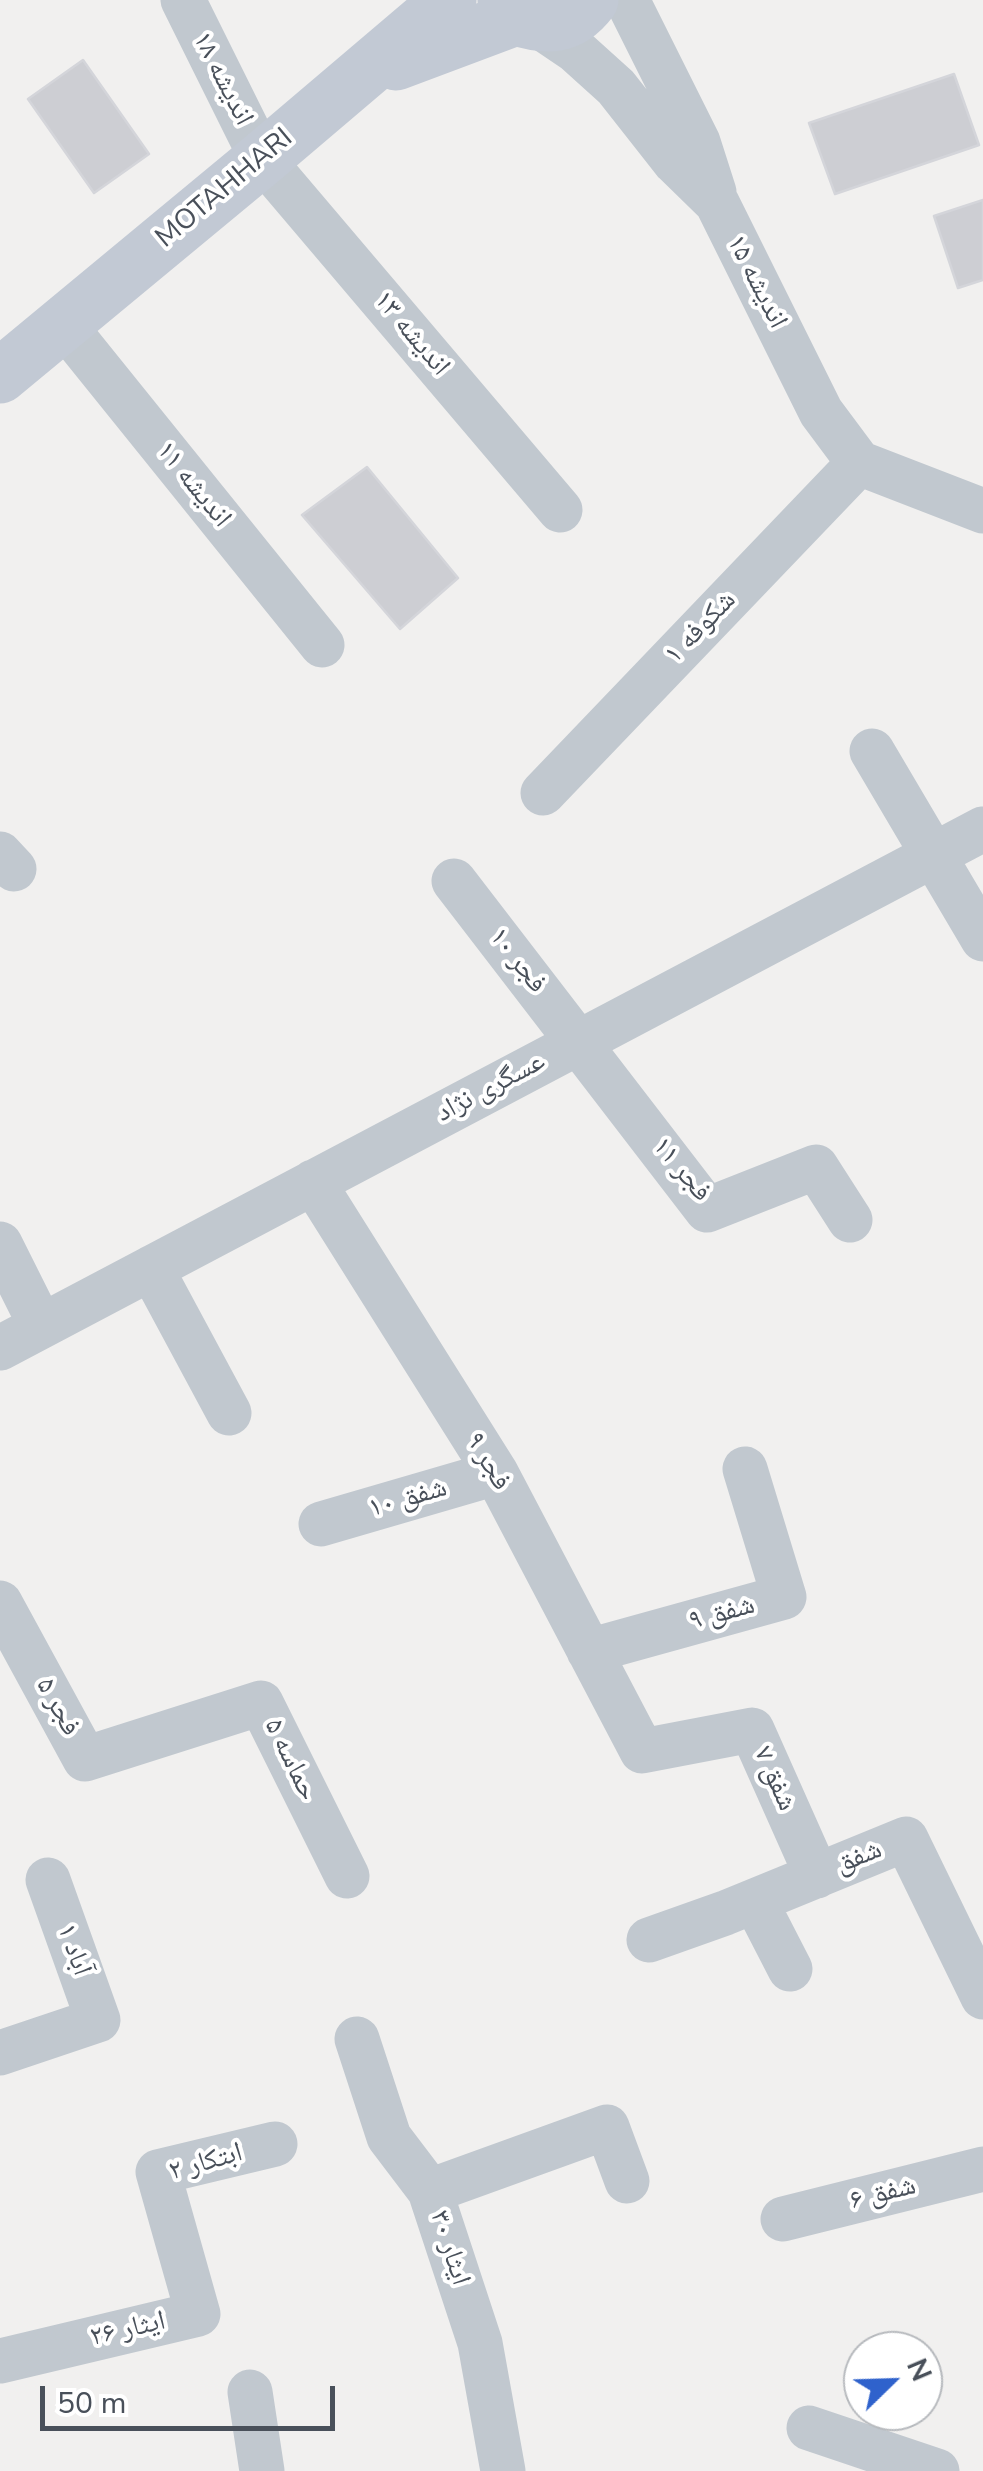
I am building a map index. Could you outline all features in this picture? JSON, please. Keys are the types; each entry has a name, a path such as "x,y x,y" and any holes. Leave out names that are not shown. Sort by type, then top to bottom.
{"main road":[{"name":"MOTAHHARI","path":"2,370 64,325 449,0"},
{"path":"356,78 560,9"}],"street":[{"name":"اندیشه ۱۸","path":"183,0 262,159"},
{"name":"اندیشه ۱۵","path":"560,9 575,50 616,87 675,162 717,203 821,412 858,462"},
{"path":"560,9 698,142 717,203"},
{"name":"اندیشه ١٣","path":"262,159 560,510"},
{"name":"اندیشه ۱۱","path":"64,325 322,645"},
{"path":"858,462 983,511"},
{"name":"شکوفه ۱","path":"544,793 858,462"},
{"path":"872,751 983,939"},
{"name":"عسگری نژاد","path":"0,1348 983,829"},
{"name":"فجر ۱۰","path":"454,881 580,1042"},
{"name":"فجر ۱۱","path":"580,1042 708,1210 816,1167 850,1220"},
{"name":"فجر ۹","path":"314,1182 496,1474 642,1752"},
{"path":"0,1244 41,1326"},
{"path":"151,1268 229,1413"},
{"name":"شفق ۹","path":"589,1651 784,1597 746,1469"},
{"name":"شفق ۱۰","path":"321,1524 496,1474"},
{"name":"فجر ۵","path":"0,1603 85,1759"},
{"name":"حماسه ۵","path":"85,1759 261,1702 348,1876"},
{"name":"شفق ۷","path":"642,1752 752,1730 817,1876"},
{"name":"شفق","path":"648,1940 906,1839 970,1934 983,1997"},
{"name":"آباد ۱","path":"0,2053 98,2020 48,1880"},
{"path":"755,1901 790,1969"},
{"name":"ایثار ۳۰","path":"358,2039 389,2137 430,2191 480,2342 502,2471"},
{"path":"430,2191 607,2128 626,2181"},
{"name":"ابتکار ۲","path":"198,2314 158,2172 275,2144"},
{"name":"شفق ۶","path":"784,2219 983,2170"},
{"name":"ایثار ۲۶","path":"0,2361 198,2314"},
{"path":"250,2392 262,2471"},
{"path":"809,2428 937,2471"}],"building":[{"path":"83,60 149,154 94,193 28,99"},
{"path":"954,74 979,145 835,194 809,123"},
{"path":"983,200 983,280 958,288 934,216"},
{"path":"367,467 458,578 400,629 302,515"}]}
